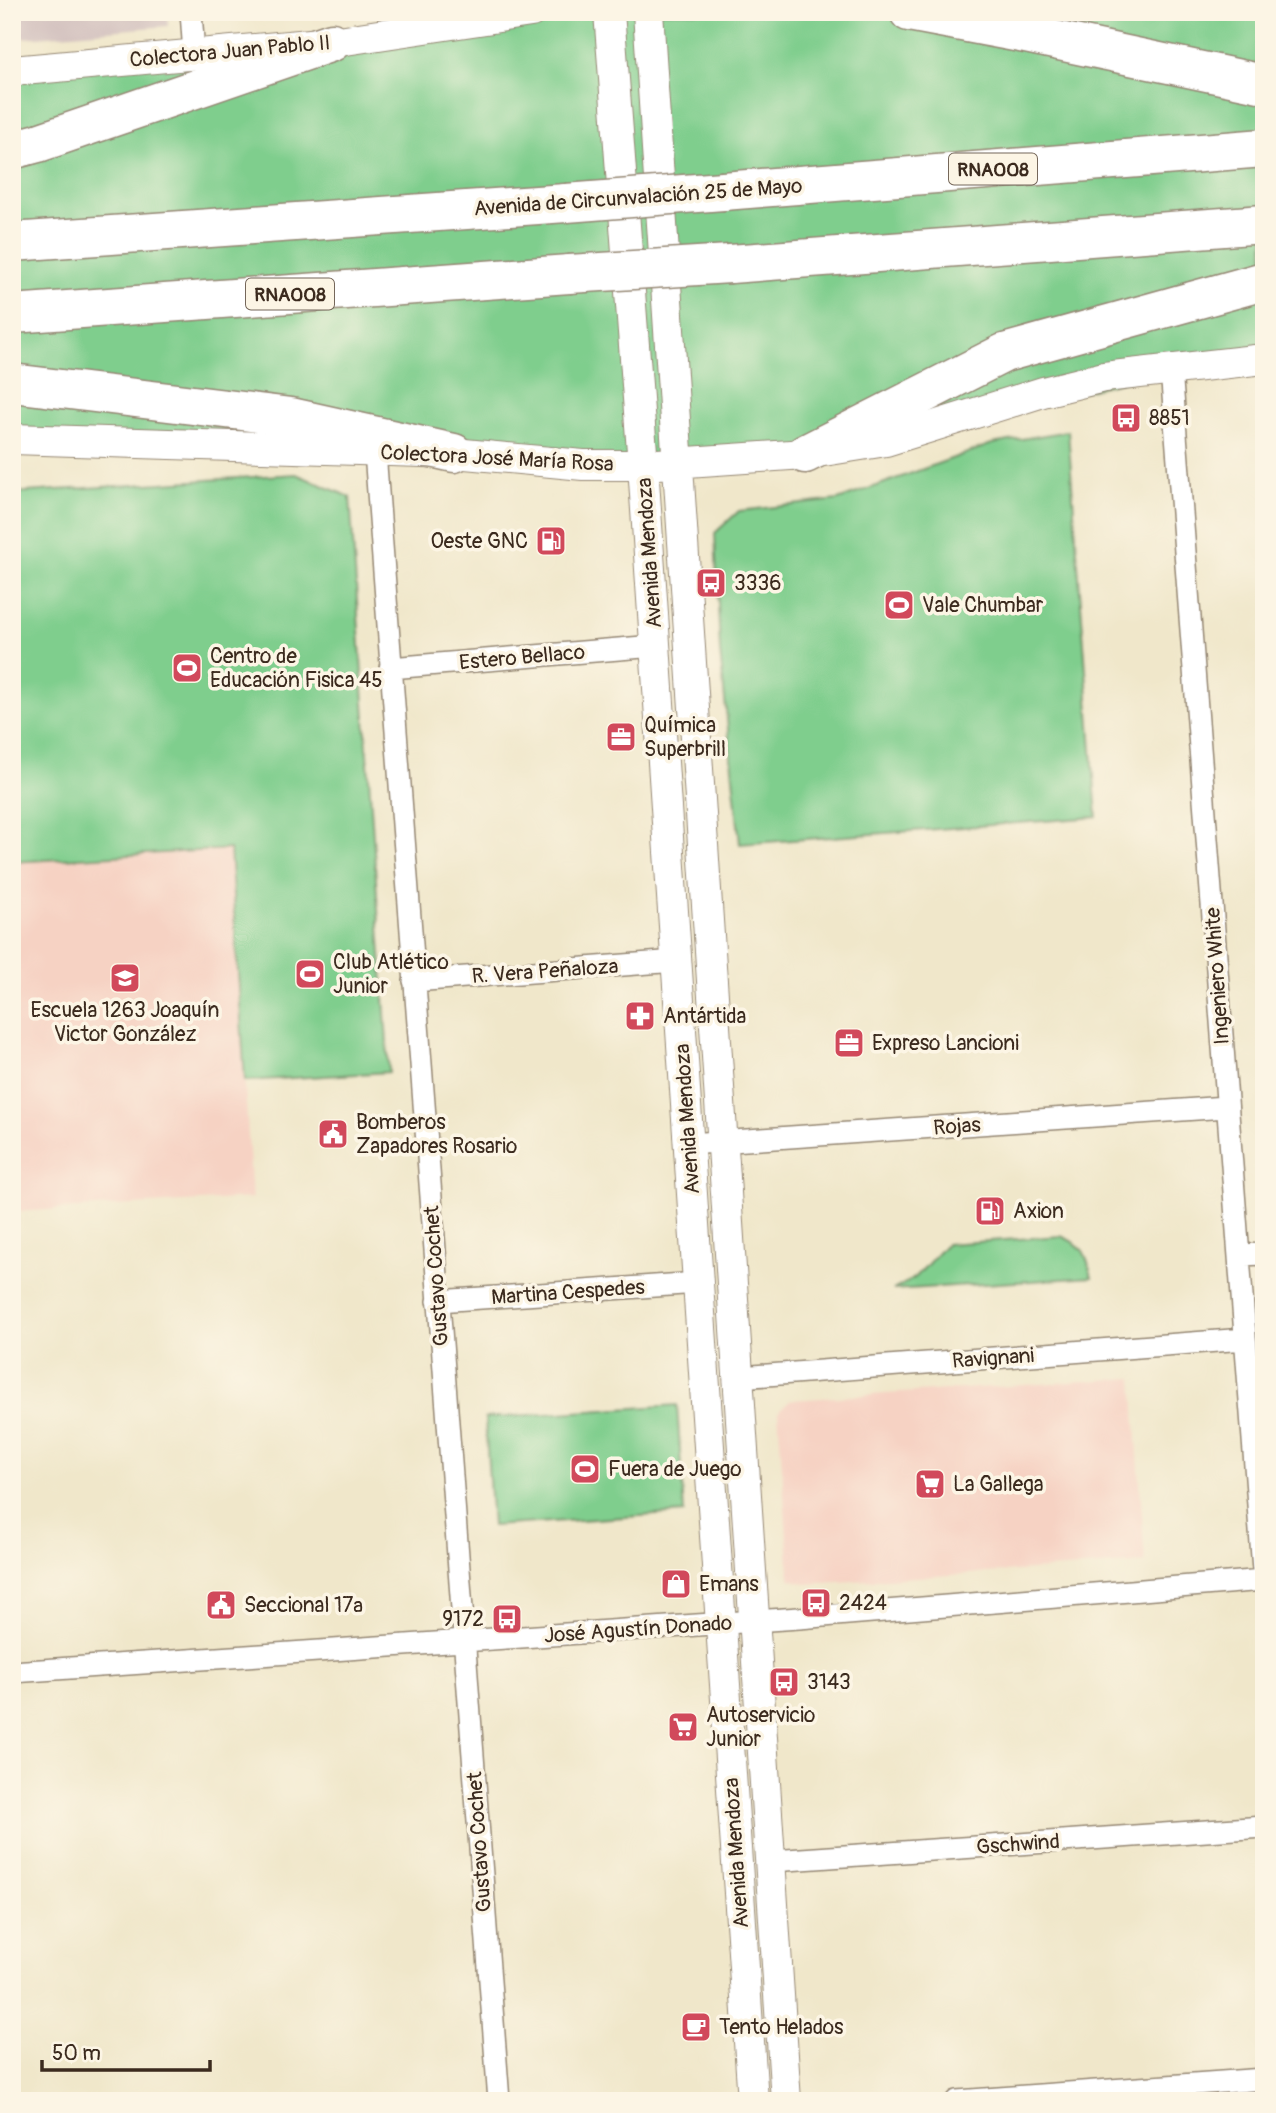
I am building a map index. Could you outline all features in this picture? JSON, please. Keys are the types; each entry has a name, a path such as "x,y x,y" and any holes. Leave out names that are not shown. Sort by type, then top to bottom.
{"highway":[{"path":"909,12 1026,34 1243,82 1264,84"},
{"path":"12,150 332,42"},
{"name":"Avenida de Circunvalación 25 de Mayo","path":"12,242 566,203 1264,148"},
{"name":"RNA008","path":"12,314 1264,224"},
{"path":"805,454 1004,353 1264,281"},
{"path":"12,383 290,417 454,453"}],"main road":[{"name":"Colectora Juan Pablo II","path":"12,71 332,42 531,12"},
{"name":"Avenida Mendoza","path":"609,12 643,466 753,2101"},
{"name":"Avenida Mendoza","path":"648,12 786,2101"},
{"name":"Colectora José María Rosa","path":"12,439 454,453 583,465 643,466 805,454 886,441 1043,392 1104,377 1264,359"},
{"path":"672,900 708,897"}],"street":[{"path":"191,12 194,54"},
{"name":"Ingeniero White","path":"1171,369 1264,1581"},
{"name":"Gustavo Cochet","path":"375,452 499,2101"},
{"name":"Estero Bellaco","path":"390,668 655,646"},
{"name":"R. Vera Peñaloza","path":"414,981 676,961"},
{"name":"Rojas","path":"689,1144 1226,1107"},
{"path":"1240,1255 1264,1254"},
{"name":"Martina Cespedes","path":"438,1301 698,1283"},
{"name":"Ravignani","path":"740,1377 1245,1339"},
{"name":"José Agustín Donado","path":"12,1672 721,1624 1264,1581"},
{"name":"Gschwind","path":"772,1861 1264,1828"},
{"path":"957,2101 1264,2079"}],"shaded area":[{"path":"12,12 167,12 168,26 12,39"},
{"name":"Escuela 1263 Joaquín Victor González","path":"230,849 252,1198 12,1212 12,862"},
{"name":"La Gallega","path":"1133,1378 1145,1563 805,1584 790,1579 778,1412 791,1400"}],"green space":[{"path":"531,12 1264,12 1264,359 1171,369 886,441 643,465 12,439 12,71"},
{"name":"Vale Chumbar","path":"1068,431 1097,817 740,844 720,652 715,533 739,511 838,500 992,444"},
{"name":"Centro de Educación Fisica 45","path":"296,474 350,497 389,1072 245,1081 230,849 12,862 12,493"},
{"path":"1061,1236 1075,1243 1083,1251 1092,1277 893,1290 916,1277 946,1244"},
{"name":"Fuera de Juego","path":"677,1405 684,1513 492,1526 485,1418"}],"place":[{"name":"8851","path":"1126,418"},
{"name":"Oeste GNC","path":"551,541"},
{"name":"3336","path":"711,583"},
{"name":"Vale Chumbar","path":"899,605"},
{"name":"Centro de Educación Fisica 45","path":"187,668"},
{"name":"Química Superbrill","path":"621,737"},
{"name":"Club Atlético Junior","path":"310,974"},
{"name":"Escuela 1263 Joaquín Victor González","path":"125,978"},
{"name":"Antártida","path":"640,1016"},
{"name":"Expreso Lancioni","path":"849,1043"},
{"name":"Bomberos Zapadores Rosario","path":"333,1134"},
{"name":"Axion","path":"990,1211"},
{"name":"Fuera de Juego","path":"585,1469"},
{"name":"La Gallega","path":"930,1484"},
{"name":"Emans","path":"676,1584"},
{"name":"2424","path":"816,1603"},
{"name":"Seccional 17ª","path":"221,1605"},
{"name":"9172","path":"507,1619"},
{"name":"3143","path":"784,1682"},
{"name":"Autoservicio Junior","path":"683,1727"},
{"name":"Tento Helados","path":"696,2027"}]}
